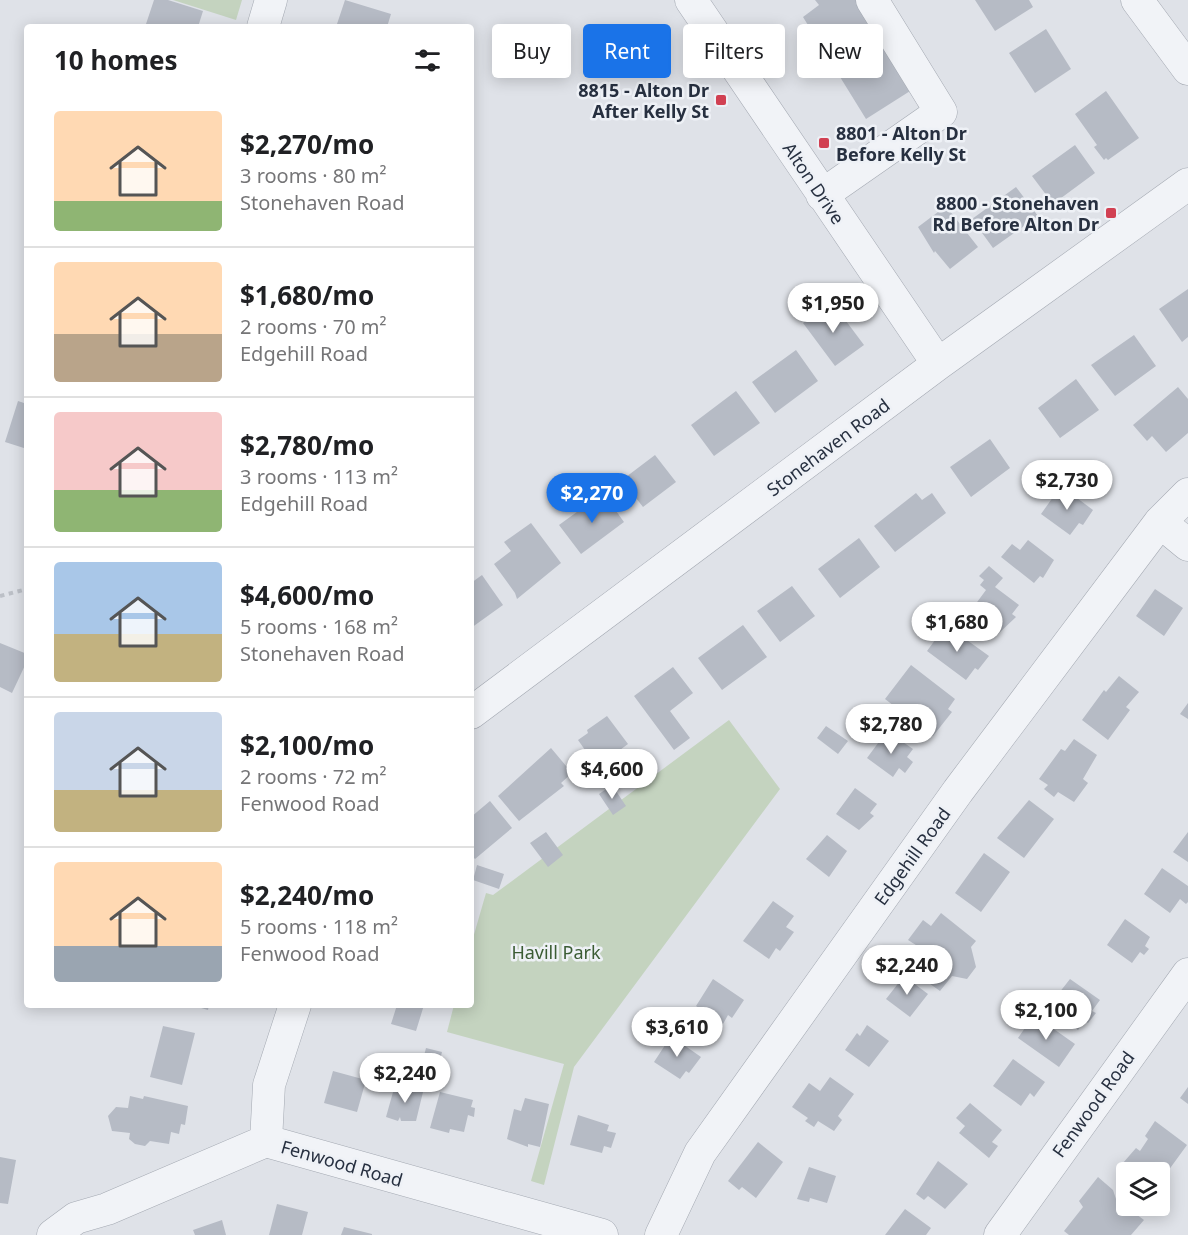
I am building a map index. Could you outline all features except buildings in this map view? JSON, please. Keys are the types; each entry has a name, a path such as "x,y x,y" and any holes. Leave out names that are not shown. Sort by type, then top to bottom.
{"street":[{"path":"264,24 272,0"},
{"name":"Alton Drive","path":"691,0 939,364"},
{"path":"822,195 941,112 872,0"},
{"path":"1137,0 1188,69"},
{"name":"Stonehaven Road","path":"474,711 939,364 1188,184"},
{"name":"Edgehill Road","path":"661,1235 700,1153 958,791 1160,522 1188,494"},
{"path":"1160,522 1188,545"},
{"name":"Fenwood Road","path":"1000,1235 1188,974"},
{"path":"266,1142 270,1085 294,1008"},
{"name":"Fenwood Road","path":"53,1235 76,1218 107,1209 266,1142 602,1235"}],"path":[{"path":"0,596 24,590"}],"green space":[{"path":"173,0 242,0 236,20"},
{"name":"Havill Park","path":"729,720 780,789 574,1067 544,1185 531,1181 564,1064 447,1032 453,1008 474,1008 474,935 486,893 493,895"}],"place":[{"name":"8815 - Alton Dr After Kelly St","path":"721,100"},
{"name":"8801 - Alton Dr Before Kelly St","path":"824,143"},
{"name":"8800 - Stonehaven Rd Before Alton Dr","path":"1111,213"}]}
